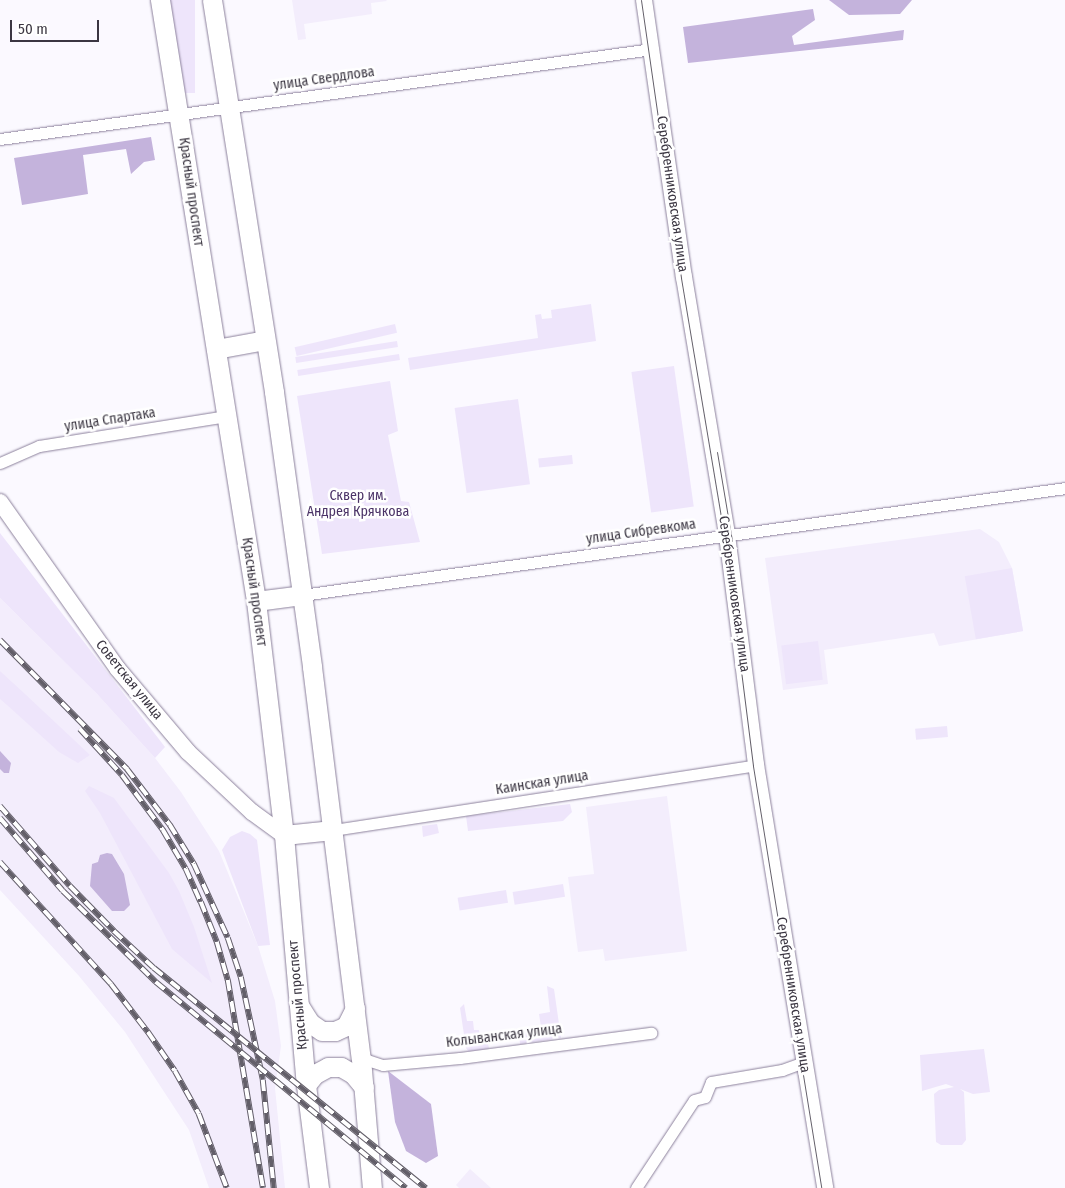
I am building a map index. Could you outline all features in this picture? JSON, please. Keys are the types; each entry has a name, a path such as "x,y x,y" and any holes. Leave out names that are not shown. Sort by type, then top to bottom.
{"main road":[{"name":"Красный проспект","path":"160,0 180,114 201,266 256,601 284,835 306,1085 319,1188"},
{"path":"212,0 265,340 302,595 361,1058 372,1188"},
{"path":"216,349 265,340"},
{"path":"256,601 302,595"},
{"path":"284,835 333,830"},
{"path":"300,1006 310,1023 322,1031 336,1031 346,1026 355,1008"},
{"path":"306,1085 315,1074 328,1067 341,1067 353,1074 364,1087"}],"street":[{"name":"Серебренниковская улица","path":"644,0 686,287 727,535 756,765 825,1188"},
{"name":"улица Свердлова","path":"0,140 652,49"},
{"name":"улица Спартака","path":"0,463 39,446 227,416"},
{"name":"улица Сибревкома","path":"302,595 1065,488"},
{"name":"Советская улица","path":"0,502 117,668 188,752 252,812 284,835"},
{"name":"Каинская улица","path":"333,830 756,765"},
{"name":"Колыванская улица","path":"361,1058 384,1065 460,1058 651,1033"},
{"path":"636,1188 694,1100 705,1097 711,1082 782,1070 804,1062"}],"shaded area":[{"path":"292,0 387,1 371,3 372,14 304,24 306,39 298,40"},
{"path":"829,0 912,0 900,14 849,15"},
{"path":"813,9 815,20 792,36 794,45 904,30 903,40 688,63 683,27"},
{"path":"151,137 155,160 144,162 131,174 126,149 83,155 88,194 22,205 14,158"},
{"path":"980,529 999,542 1012,568 1023,631 939,646 934,633 824,650 828,684 783,690 765,558"},
{"path":"0,598 97,694 155,758 181,792 219,851 258,946 275,1001 281,1046 275,1088 285,1188 209,1188 189,1130 125,1032 79,976 0,890"},
{"path":"0,751 11,763 9,773 4,773 0,769"},
{"path":"667,796 687,951 605,961 603,949 578,952 568,877 594,874 586,807"},
{"path":"112,854 124,874 130,905 124,911 112,911 90,886 92,864 98,862 100,855"},
{"path":"388,1071 431,1104 438,1156 426,1163 406,1151 395,1122"},
{"path":"470,1169 491,1188 459,1188 456,1185"}],"green space":[{"path":"167,0 195,0 195,93 167,93"},
{"path":"591,304 596,341 410,370 408,358 538,338 535,315 541,314 542,319 552,318 551,310"},
{"path":"395,324 397,333 297,356 295,347"},
{"path":"397,341 398,347 296,363 295,357"},
{"path":"399,354 400,360 298,376 297,370"},
{"path":"674,366 694,507 651,513 631,372"},
{"name":"Сквер им. Андрея Крячкова","path":"390,381 398,431 388,435 401,501 409,502 420,542 322,554 297,396"},
{"path":"518,399 530,484 467,493 455,408"},
{"path":"572,455 573,464 539,468 538,459"},
{"path":"0,533 165,747 155,758 97,694 0,598"},
{"path":"1012,568 1023,631 976,639 965,576"},
{"path":"818,641 823,680 786,684 781,646"},
{"path":"0,671 90,755 78,763 59,752 0,699"},
{"path":"947,726 948,737 916,740 915,729"},
{"path":"89,786 114,798 169,873 179,891 194,927 212,983 172,949 100,813 85,791"},
{"path":"570,804 572,812 563,821 468,831 466,816"},
{"path":"437,824 439,833 423,837 422,826"},
{"path":"242,831 250,834 257,840 270,945 258,946 222,850 230,837"},
{"path":"563,884 565,897 515,905 513,892"},
{"path":"506,890 508,903 460,911 458,898"},
{"path":"547,986 554,989 561,1038 520,1044 519,1030 541,1027 539,1014 550,1012"},
{"path":"464,1004 467,1021 473,1021 474,1030 479,1030 480,1037 487,1036 489,1049 469,1052 466,1048 460,1008"},
{"path":"984,1049 990,1092 973,1094 960,1089 964,1092 966,1140 962,1145 941,1145 936,1142 934,1094 939,1090 954,1087 946,1084 922,1091 920,1055"}],"tram line":[{"path":"641,0 681,278 724,536 753,766 821,1188"},
{"path":"717,452 732,541"}],"railway":[{"path":"0,640 127,769 170,825 194,864 228,938 241,977 263,1080 274,1188"},
{"path":"80,729 122,775 163,830 186,869 217,942 228,980 263,1188"},
{"path":"0,806 70,886 154,968 426,1188"},
{"path":"0,818 63,891 156,982 406,1188"},
{"path":"0,862 111,984 148,1032 175,1071 199,1114 227,1188"}]}
